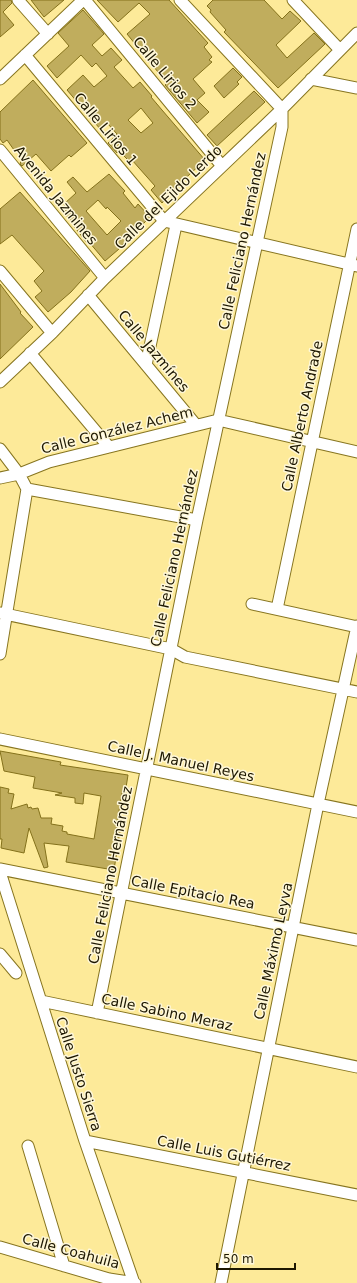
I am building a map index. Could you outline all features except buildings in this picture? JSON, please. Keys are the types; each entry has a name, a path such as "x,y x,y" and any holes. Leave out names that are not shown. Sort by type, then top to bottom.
{"street":[{"path":"18,0 48,34"},
{"path":"0,79 84,0"},
{"name":"Calle Lirios 2","path":"84,0 222,166"},
{"path":"180,0 282,109"},
{"path":"293,0 340,50"},
{"name":"Calle del Ejido Lerdo","path":"0,382 52,333 105,278 282,109 357,33"},
{"name":"Calle Lirios 1","path":"25,55 164,221"},
{"path":"311,79 357,88"},
{"name":"Calle Feliciano Hernández","path":"98,1013 197,520 282,127 282,109"},
{"name":"Avenida Jazmines","path":"0,150 105,278"},
{"path":"164,221 353,265"},
{"path":"146,365 176,225"},
{"name":"Calle Alberto Andrade","path":"277,609 312,442 353,265 357,229"},
{"path":"0,271 52,333"},
{"name":"Calle Jazmínes","path":"88,295 196,425"},
{"path":"30,353 109,447"},
{"path":"218,420 357,452"},
{"name":"Calle González Achem","path":"0,478 19,474 49,462 218,420"},
{"path":"0,449 19,474 27,489 3,614 0,654"},
{"path":"27,489 197,520"},
{"path":"252,604 357,626"},
{"path":"3,614 171,649 185,657 357,692"},
{"name":"Calle Máximo Leyva","path":"221,1283 318,804 357,626"},
{"name":"Calle J. Manuel Reyes","path":"0,739 357,812"},
{"name":"Calle Epitacio Rea","path":"0,869 357,940"},
{"name":"Calle Justo Sierra","path":"0,872 85,1141 135,1283"},
{"path":"0,954 16,973"},
{"name":"Calle Sabino Meraz","path":"41,1001 357,1067"},
{"name":"Calle Luis Gutiérrez","path":"85,1141 357,1195"},
{"path":"28,1146 64,1266"},
{"name":"Calle Coahuila","path":"0,1247 109,1279 135,1283"}]}
